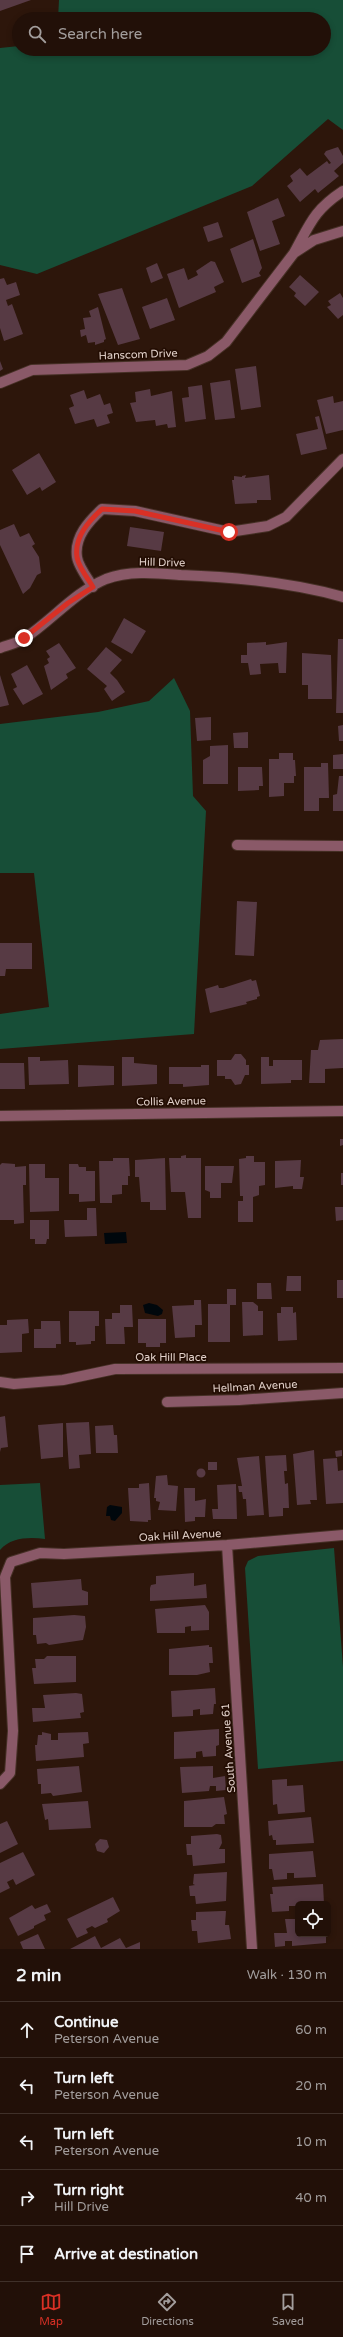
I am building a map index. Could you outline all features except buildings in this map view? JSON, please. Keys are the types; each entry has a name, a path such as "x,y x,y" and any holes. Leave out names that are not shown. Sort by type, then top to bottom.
{"street":[{"path":"294,253 313,217 325,203 343,191"},
{"name":"Hanscom Drive","path":"0,383 32,370 187,365 208,356 226,342 294,253 314,240 343,231"},
{"path":"93,587 76,557 79,537 89,521 102,509 135,511 229,532 268,526 286,517 343,459"},
{"name":"Hill Drive","path":"0,648 24,638 68,603 93,587 106,580 121,575 162,574 209,576 316,589 343,597"},
{"path":"237,846 343,846"},
{"name":"Collis Avenue","path":"0,1116 343,1111"},
{"name":"Oak Hill Place","path":"0,1382 14,1384 63,1380 115,1370 343,1368"},
{"name":"Hellman Avenue","path":"167,1402 239,1400 343,1393"},
{"name":"Oak Hill Avenue","path":"0,1784 10,1773 13,1731 5,1577 11,1562 40,1553 64,1554 227,1545 343,1535"},
{"name":"South Avenue 61","path":"227,1545 252,1949"}],"green space":[{"path":"59,0 343,0 343,130 328,119 252,186 37,274 0,265 0,48 12,47 12,56 331,56 331,12 58,12"},
{"path":"174,678 190,711 193,796 206,811 194,1034 0,1049 0,1014 49,1007 34,873 0,873 0,724 98,712 149,701"},
{"path":"40,1483 45,1539 27,1538 15,1540 0,1550 0,1485"},
{"path":"334,1548 343,1667 343,1761 258,1769 245,1568 248,1561 258,1556"}],"shaded area":[{"path":"126,1232 127,1243 105,1244 104,1233"},
{"path":"149,1303 157,1305 163,1310 162,1314 158,1316 145,1313 143,1305"},
{"path":"110,1505 122,1507 122,1513 115,1521 111,1520 110,1516 106,1516 107,1507"}],"route":[{"path":"24,638 68,603 93,587 76,557 79,537 89,521 102,509 135,511 229,532"}]}
